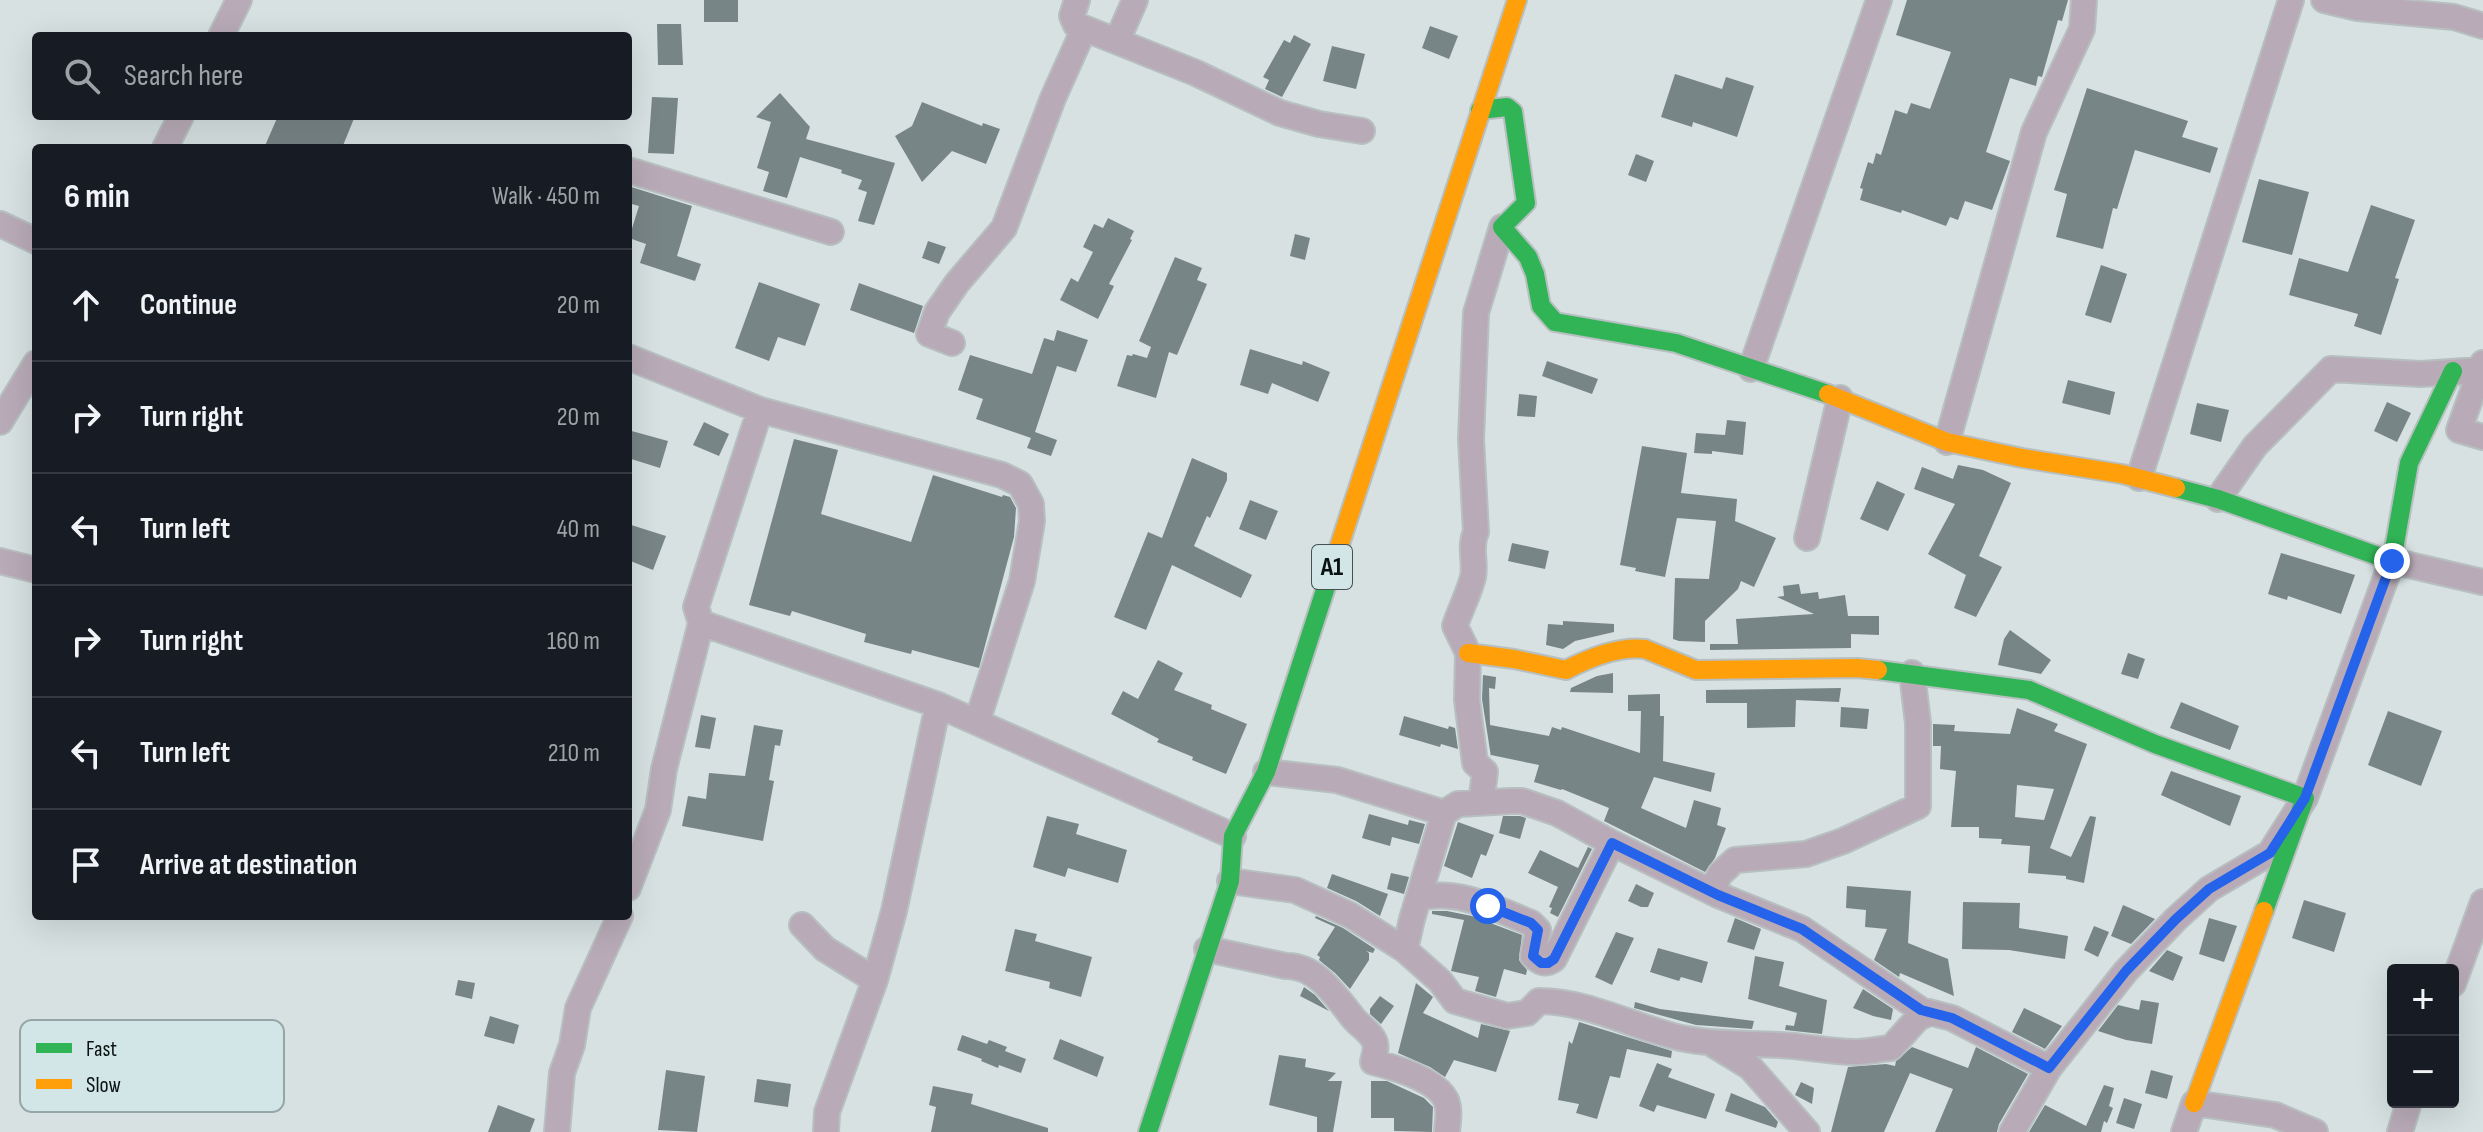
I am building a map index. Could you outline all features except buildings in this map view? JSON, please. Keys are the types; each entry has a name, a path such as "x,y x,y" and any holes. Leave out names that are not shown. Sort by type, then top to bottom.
{"main road":[{"name":"A1","path":"1148,1132 1230,881 1233,836 1266,772 1517,0"},
{"path":"1480,110 1507,107 1513,112 1526,203 1502,227 1530,259 1539,306 1555,322 1676,343 1840,398 1947,442 2139,478 2218,499 2392,561 2409,463 2453,371"},
{"path":"1468,653 1566,670 1590,657 1637,648 1696,670 1857,668 2029,690 2155,744 2305,798 2194,1103"}],"street":[{"path":"223,32 239,0"},
{"path":"1077,0 1072,16 1076,25 1084,29 1196,73 1280,113 1362,131"},
{"path":"1117,41 1135,0"},
{"path":"1751,369 1879,0"},
{"path":"1947,442 2034,132 2082,29 2084,0"},
{"path":"2139,478 2291,0"},
{"path":"2324,0 2358,8 2454,17 2483,26"},
{"path":"952,343 929,334 937,312 957,283 1004,228 1053,98 1084,29"},
{"path":"167,144 179,120"},
{"path":"632,171 831,232"},
{"path":"0,224 32,239"},
{"path":"1481,803 1485,772 1475,763 1467,700 1468,653 1455,626 1474,568 1472,542 1476,532 1471,439 1476,313 1502,227"},
{"path":"632,359 760,410 1002,475 1020,484 1031,504 1032,521 1022,581 977,722"},
{"path":"2218,499 2255,446 2331,369 2421,374 2482,366 2459,430 2483,437"},
{"path":"0,422 32,370"},
{"path":"1807,538 1840,398"},
{"path":"632,875 658,810 664,769 701,623 696,607 760,410"},
{"path":"0,561 32,569"},
{"path":"2012,1132 2049,1068 2126,971 2209,889 2270,853 2305,798 2392,561 2483,582"},
{"path":"701,623 938,705 1233,836"},
{"path":"1712,891 1720,874 1735,860 1806,854 1843,841 1918,806 1918,723 1912,673"},
{"path":"826,1132 827,1112 875,980 894,911 938,705"},
{"path":"1266,772 1337,780 1444,813"},
{"path":"1405,950 1444,813 1458,804 1522,801 1557,813 1712,891 1802,929 1929,1013 1952,1018 2049,1068"},
{"path":"1419,898 1455,895 1531,923 1538,930 1533,956 1541,963 1548,963 1554,959 1612,843"},
{"path":"1230,881 1295,890 1350,915 1405,950 1440,981 1455,1001 1507,1016 1527,1013 1539,1001 1577,1004 1641,1027 1685,1038 1737,1045 1779,1045 1855,1052 1891,1048 1918,1018 1929,1013"},
{"path":"2459,968 2483,902"},
{"path":"557,1132 562,1073 572,1045 578,1008 618,920"},
{"path":"802,925 825,949 875,980"},
{"path":"1207,949 1298,966 1326,985 1374,1040 1373,1062 1409,1073 1438,1090 1446,1100 1447,1132"},
{"path":"1709,1041 1750,1067 1807,1132"},
{"path":"2184,1132 2194,1103 2275,1115 2315,1132"},
{"path":"2400,1132 2407,1108"}],"traffic: fast":[{"path":"1480,110 1507,107 1513,112 1526,203 1502,227 1528,257 1535,274 1541,306 1555,322 1676,343 1828,394"},
{"path":"2176,488 2218,499 2392,561 2409,463 2453,371"},
{"path":"1148,1132 1230,881 1233,836 1266,772 1338,550"},
{"path":"1878,670 2029,690 2155,744 2305,798 2264,911"}],"traffic: slow":[{"path":"1338,550 1517,0"},
{"path":"1828,394 1947,442 2122,474 2176,488"},
{"path":"1468,653 1566,670 1624,649 1645,649 1696,670 1878,670"},
{"path":"2194,1103 2264,911"}],"route":[{"path":"1488,906 1531,923 1538,930 1533,956 1541,963 1548,963 1554,959 1612,843 1718,895 1802,929 1921,1010 1952,1018 2049,1068 2126,971 2176,919 2209,889 2270,853 2305,798 2392,561"}]}
